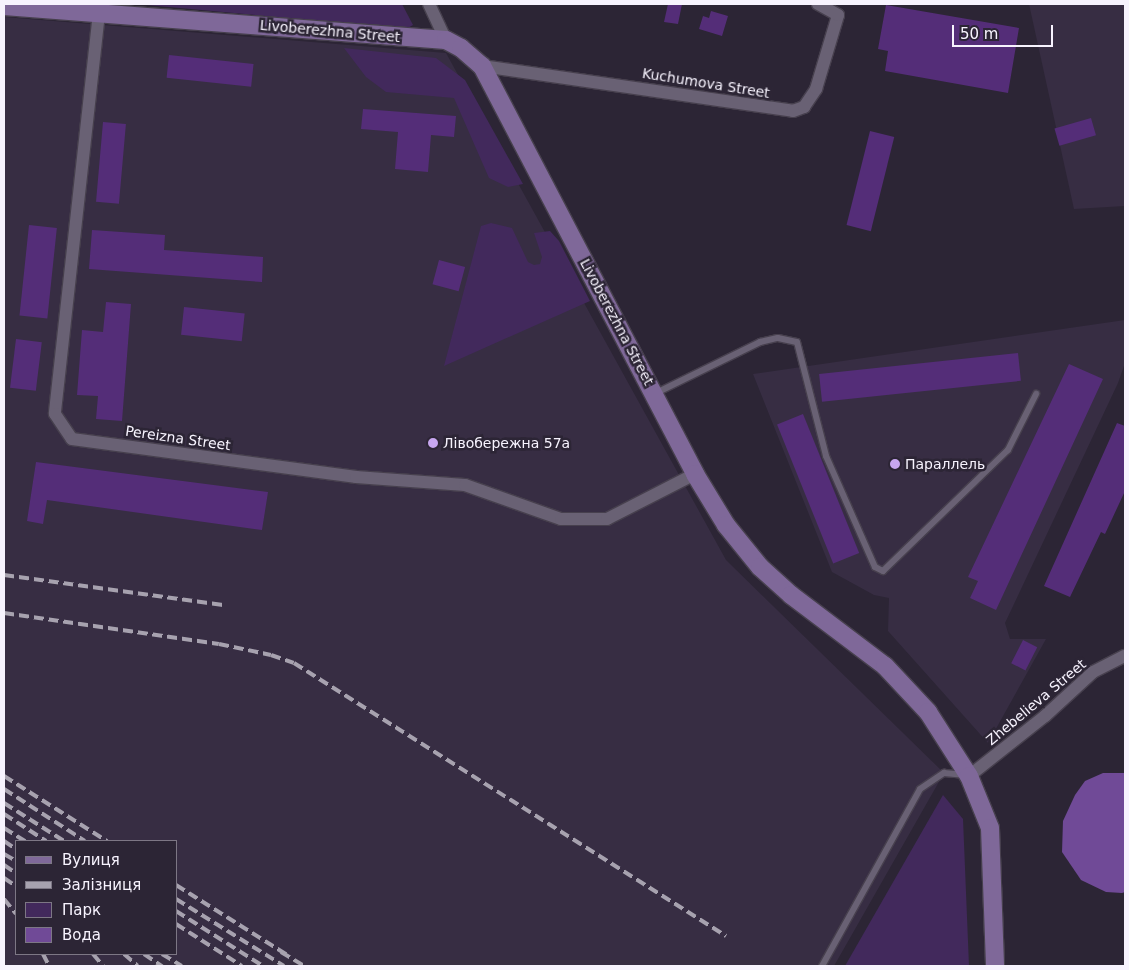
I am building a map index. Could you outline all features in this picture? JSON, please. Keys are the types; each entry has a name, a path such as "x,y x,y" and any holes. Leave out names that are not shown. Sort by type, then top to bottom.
{"main road":[{"name":"Livoberezhna Street","path":"7,6 446,40 462,48 482,66 696,474 726,525 760,567 885,666 928,712 969,776 990,828 995,966"}],"street":[{"path":"430,4 446,40"},
{"name":"Kuchumova Street","path":"482,66 793,110 804,107 816,89 842,9 818,4"},
{"name":"Pereizna Street","path":"99,13 54,414 72,439 356,477 465,485 561,519 607,519 696,474"},
{"name":"Zhebelieva Street","path":"969,776 1045,716 1093,672 1125,656"}],"lane":[{"path":"654,394 760,342 778,338 797,342 826,456 875,567 883,571 1008,450 1036,394"},
{"path":"822,966 920,789 944,773 969,776"}],"shaded area":[{"path":"1029,4 1125,4 1125,206 1074,209"},
{"path":"4,17 446,53 726,560 944,773 834,966 4,966"},
{"path":"1125,320 1125,363 1118,383 1005,623 1010,639 1046,639 988,743 888,631 889,598 874,595 832,572 753,374"}],"green space":[{"path":"136,4 402,4 413,25 406,29"},
{"path":"344,48 436,58 465,80 523,184 508,187 489,178 454,98 386,92 366,77"},
{"path":"491,223 512,228 528,262 534,265 540,264 542,257 534,233 550,231 559,241 590,301 444,366 481,226"},
{"path":"943,795 963,819 969,966 845,966"}],"water":[{"path":"1103,773 1125,773 1125,892 1122,893 1106,892 1081,880 1062,852 1063,821 1075,795 1085,781"}],"building":[{"path":"668,4 682,4 678,24 664,22"},
{"path":"886,5 1019,28 1008,93 885,71 888,51 878,49"},
{"path":"711,11 728,16 722,36 699,29 703,16 709,18"},
{"path":"169,55 254,64 251,87 167,78"},
{"path":"363,109 456,116 454,137 431,135 428,172 395,169 398,132 361,129"},
{"path":"1091,118 1096,135 1059,146 1054,128"},
{"path":"103,122 126,124 119,204 96,202"},
{"path":"870,131 894,137 871,231 847,225"},
{"path":"29,225 57,228 47,318 19,316"},
{"path":"92,230 165,235 164,250 263,257 262,282 89,269"},
{"path":"439,260 465,267 459,291 433,284"},
{"path":"106,302 131,304 122,421 96,419 98,396 77,395 82,330 103,332"},
{"path":"184,307 245,313 242,341 181,335"},
{"path":"16,339 42,342 36,391 10,388"},
{"path":"1018,353 1021,381 822,402 819,374"},
{"path":"1069,364 1103,379 996,610 970,598 978,581 968,577"},
{"path":"803,414 859,553 833,564 777,424"},
{"path":"1117,423 1125,426 1125,491 1105,534 1101,532 1070,597 1044,586"},
{"path":"36,462 268,492 262,530 47,500 43,524 27,521"},
{"path":"1023,640 1037,647 1025,670 1011,663"}],"railway":[{"path":"4,575 223,605"},
{"path":"4,613 219,644 271,655 294,663 726,936"},
{"path":"4,776 105,840"},
{"path":"4,789 83,840"},
{"path":"4,803 62,840"},
{"path":"4,814 44,840"},
{"path":"4,828 23,840"},
{"path":"4,841 15,848"},
{"path":"4,854 15,860"},
{"path":"4,865 15,872"},
{"path":"4,878 15,885"},
{"path":"178,886 287,955"},
{"path":"4,899 15,913"},
{"path":"178,900 284,966"},
{"path":"178,912 263,966"},
{"path":"178,925 242,966"},
{"path":"281,952 304,966"},
{"path":"44,955 49,966"},
{"path":"94,955 103,966"},
{"path":"125,955 138,966"},
{"path":"146,955 162,966"},
{"path":"164,955 182,966"}],"place":[{"name":"Лівобережна 57а","path":"433,443"},
{"name":"Параллель","path":"895,464"}]}
